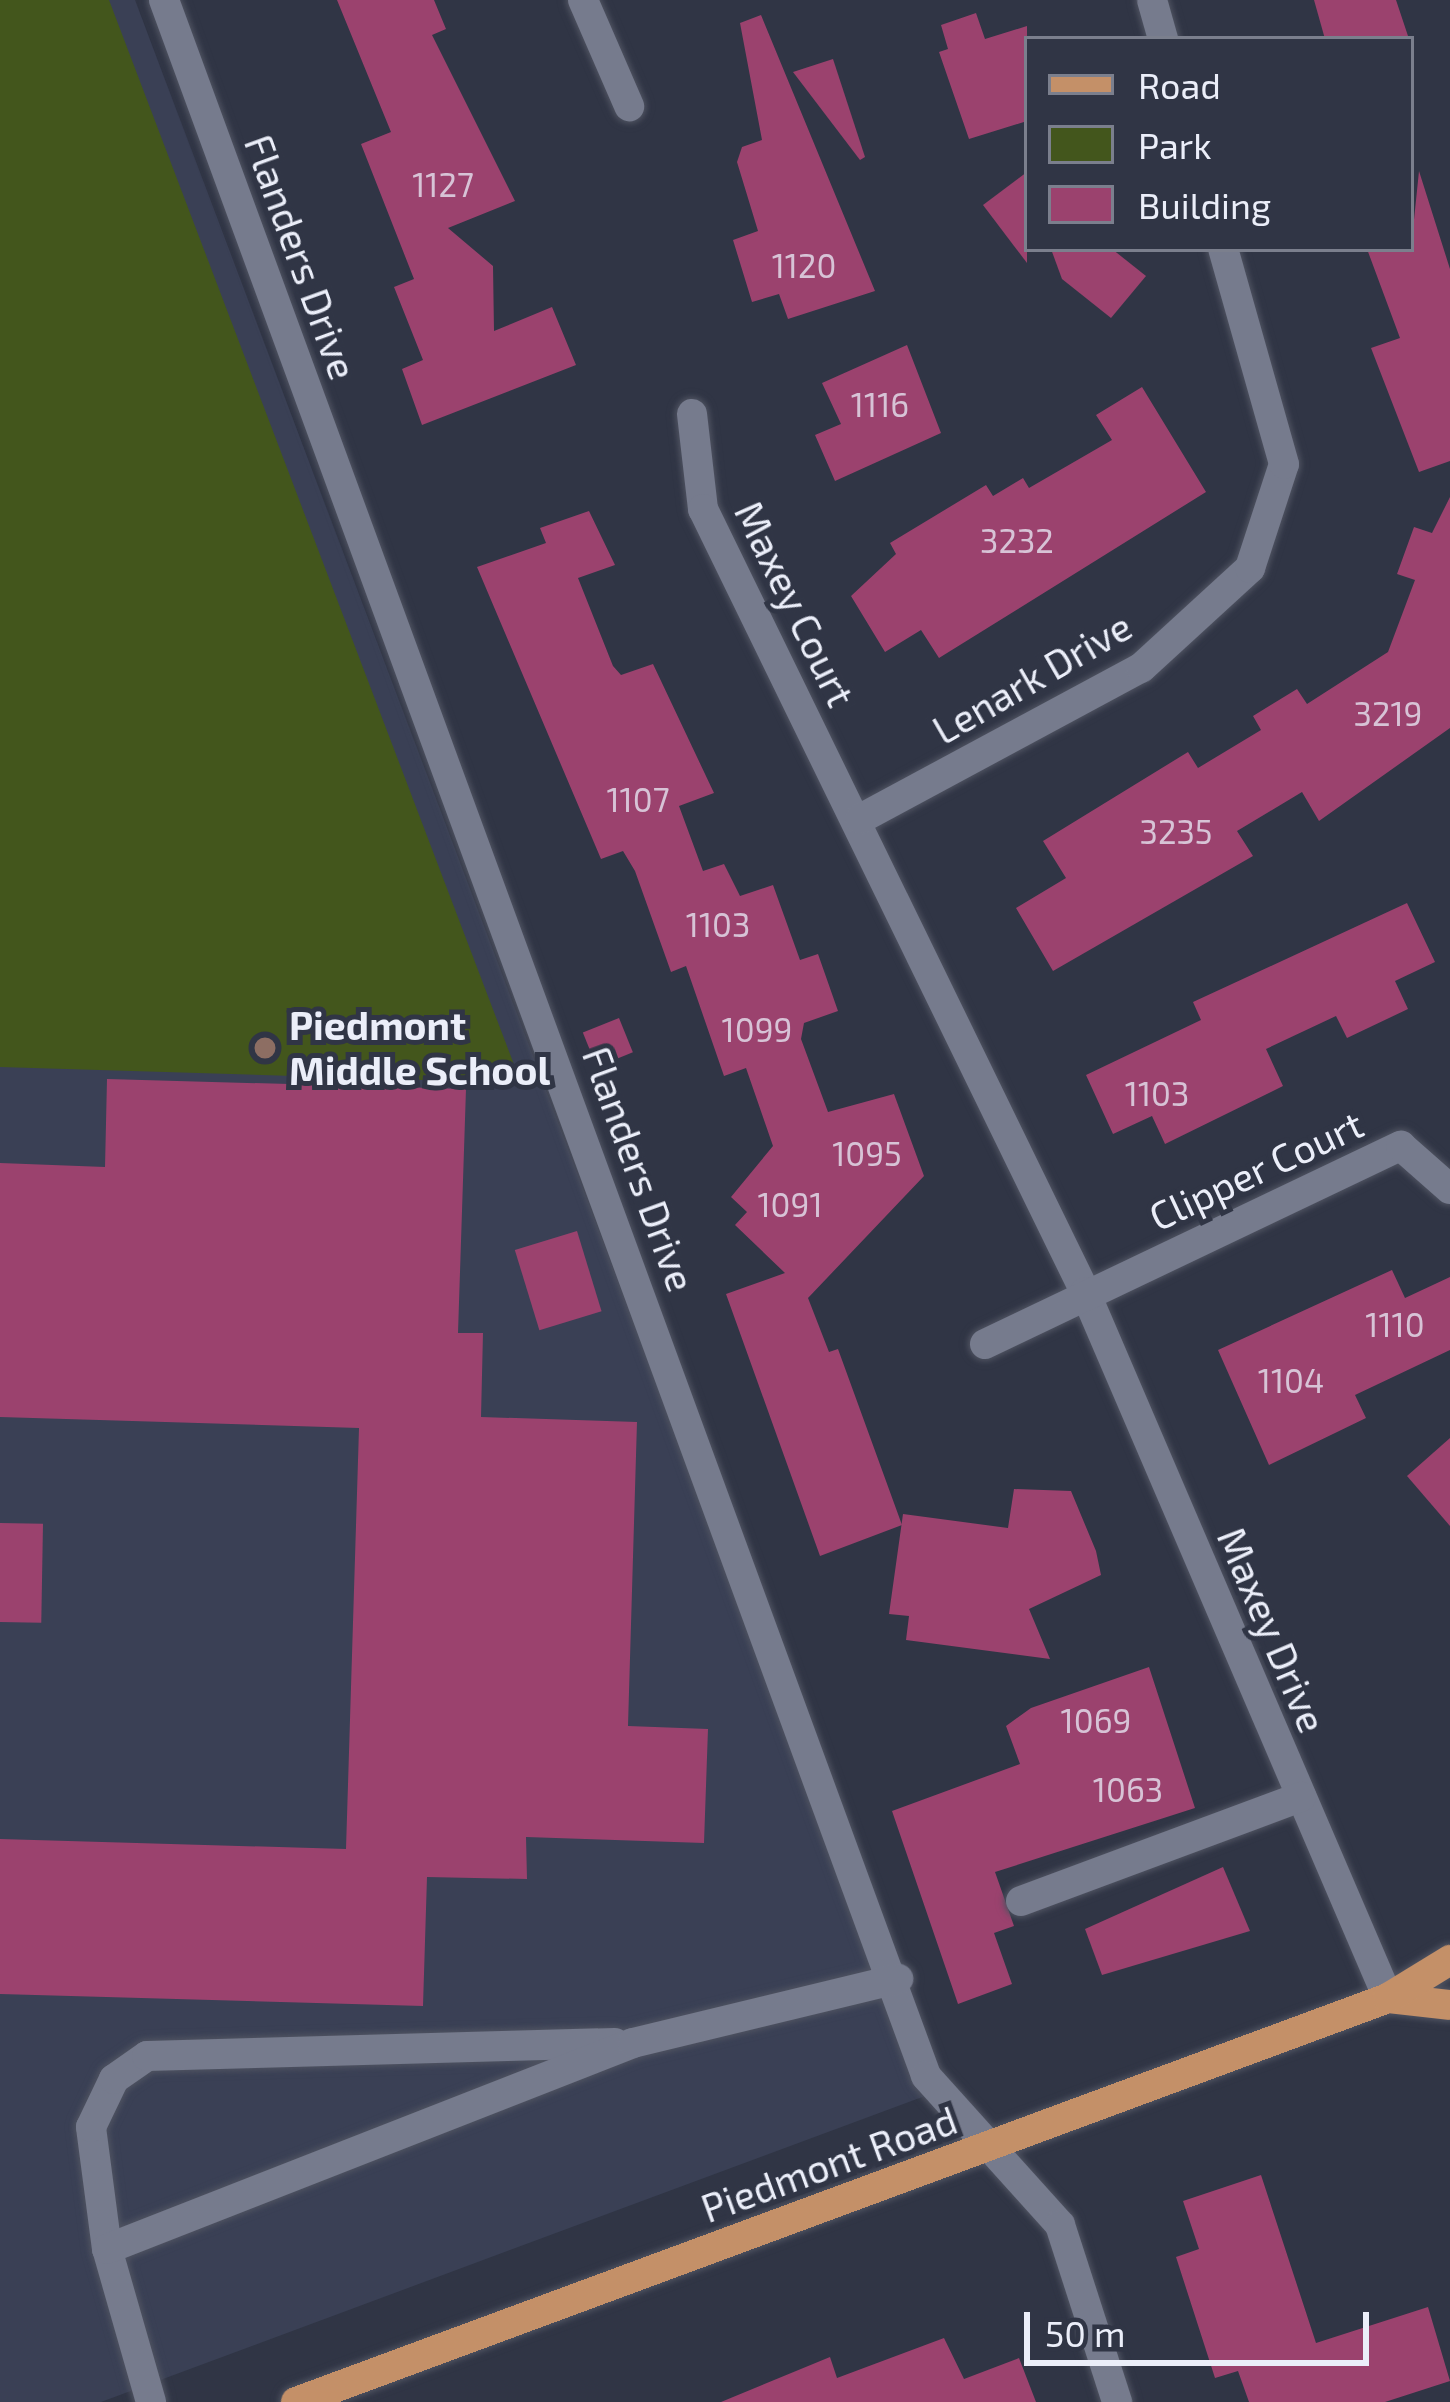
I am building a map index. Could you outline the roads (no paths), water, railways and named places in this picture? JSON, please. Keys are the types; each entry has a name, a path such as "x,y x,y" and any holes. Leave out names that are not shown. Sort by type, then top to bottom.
{"main road":[{"name":"Piedmont Road","path":"296,2402 333,2396 1388,1998 1450,1960"},
{"name":"Piedmont Road","path":"1388,1998 1450,2005"}],"street":[{"name":"Flanders Drive","path":"164,0 898,1979 926,2076 1060,2225 1117,2402"},
{"path":"583,0 629,106"},
{"path":"1152,0 1162,36"},
{"name":"Lenark Drive","path":"860,819 1141,668 1250,568 1284,464 1223,252"},
{"name":"Maxey Court","path":"692,414 703,509 860,819"},
{"name":"Maxey Drive","path":"860,819 1085,1292 1388,1998"},
{"name":"Clipper Court","path":"1085,1292 1401,1146 1450,1189"},
{"path":"985,1344 1085,1292"},
{"path":"1021,1901 1301,1797"},
{"path":"107,2248 633,2043 898,1979"},
{"path":"151,2402 107,2248 91,2127 114,2079 147,2056 633,2043"}],"place":[{"name":"Piedmont Middle School","path":"265,1048"}]}
